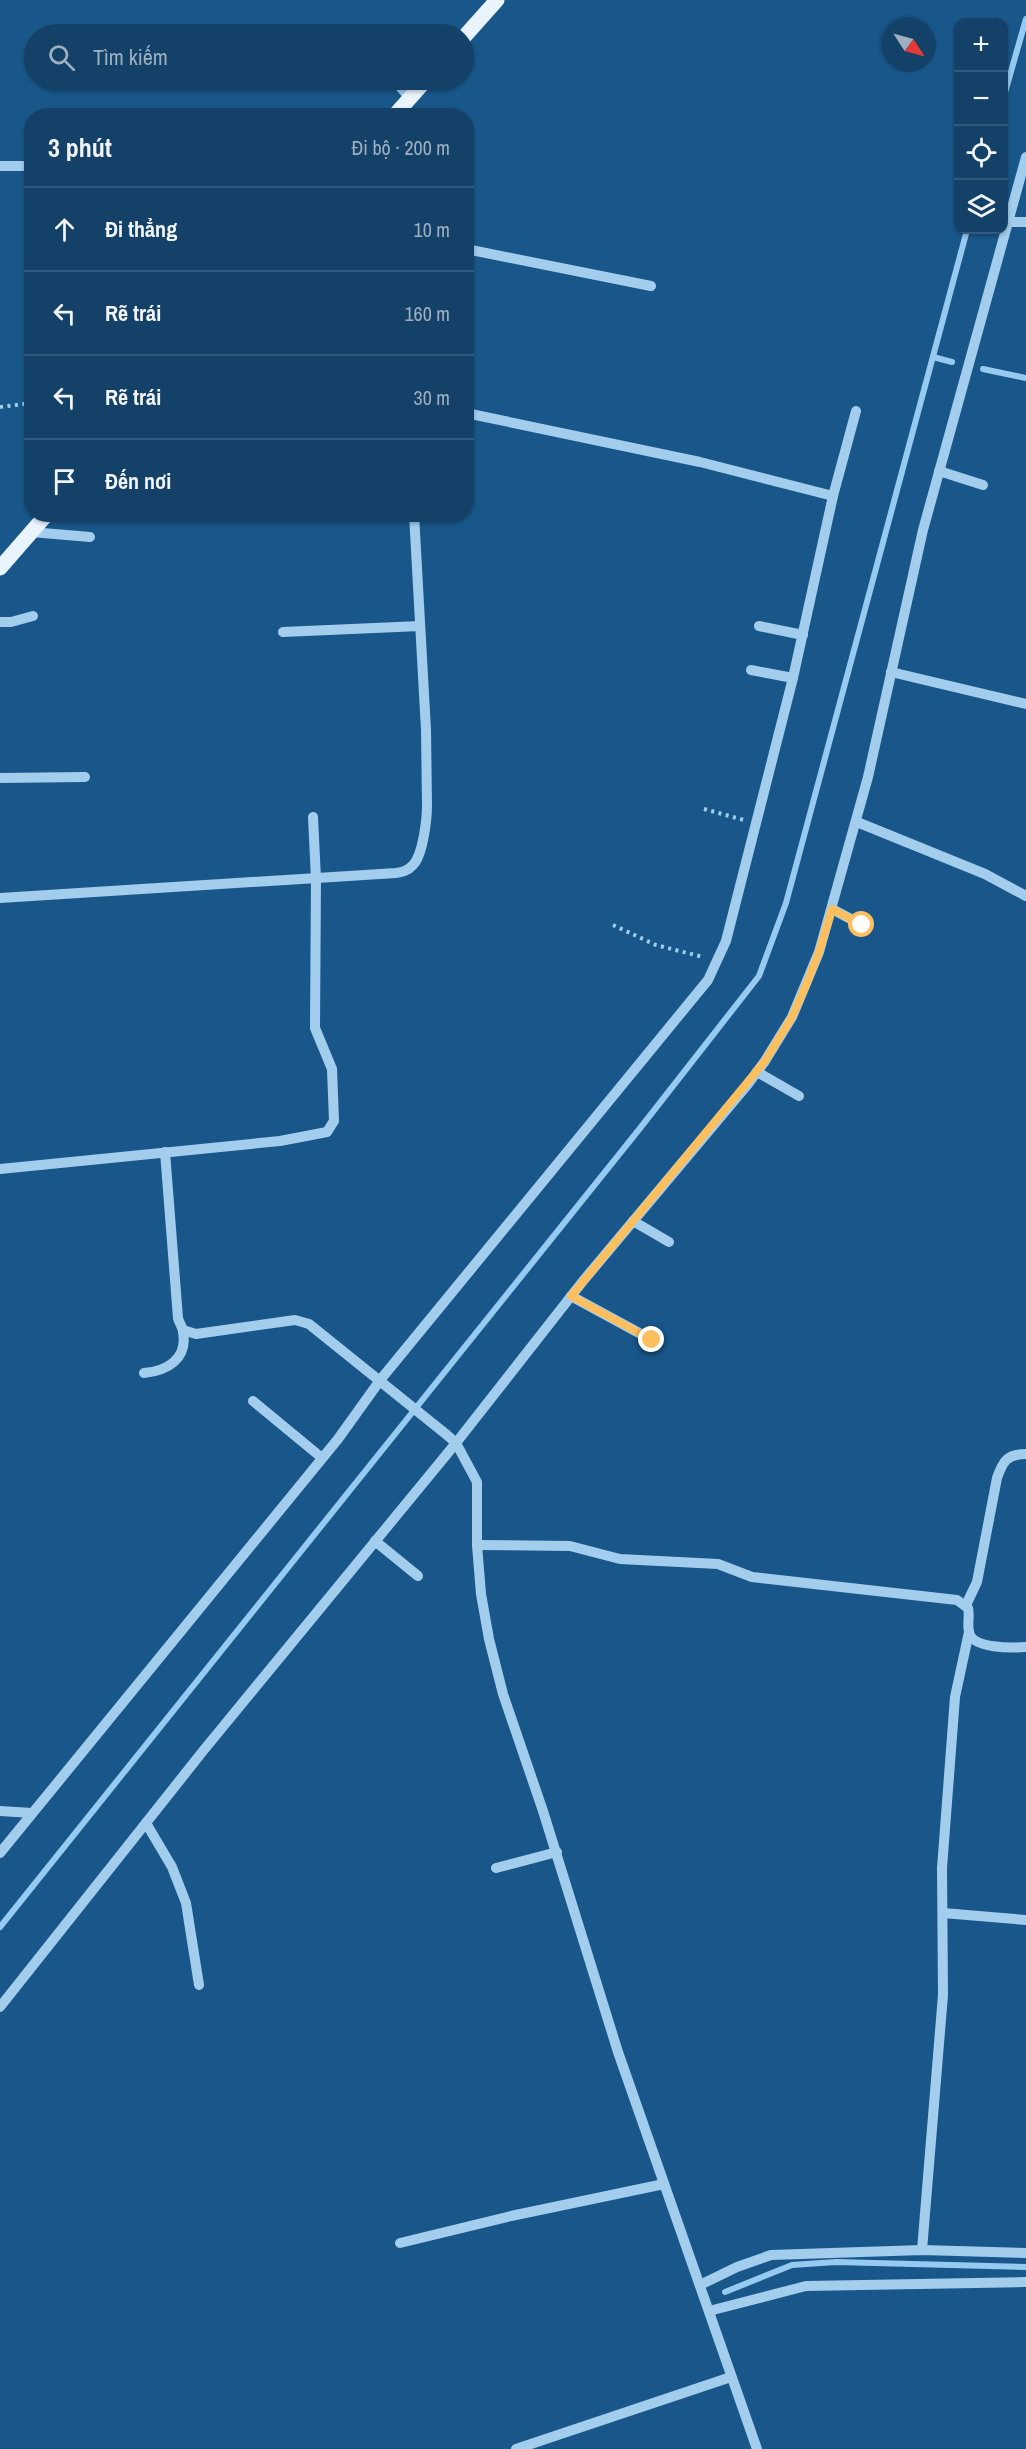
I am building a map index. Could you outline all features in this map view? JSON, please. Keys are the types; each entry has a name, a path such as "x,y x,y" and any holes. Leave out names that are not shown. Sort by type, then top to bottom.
{"main road":[{"path":"474,26 497,0"},
{"path":"401,108 417,90"},
{"path":"0,568 40,522"}],"street":[{"path":"403,90 410,98"},
{"path":"1008,219 1026,158"},
{"path":"0,166 24,166"},
{"path":"1008,222 1026,222"},
{"path":"0,2007 146,1823 456,1443 571,1296 757,1072 792,1017 819,952 856,822 916,558 1004,234"},
{"path":"474,251 651,286"},
{"path":"0,1853 385,1382 696,995 718,961 726,941 793,678 833,496 856,411"},
{"path":"474,415 700,462 833,496"},
{"path":"939,471 983,485"},
{"path":"0,898 404,872 415,863 427,817 427,805 414,522"},
{"path":"31,532 90,537"},
{"path":"0,622 11,622 33,616"},
{"path":"283,632 420,626"},
{"path":"759,626 803,635"},
{"path":"751,670 793,678"},
{"path":"891,672 1026,704"},
{"path":"0,778 84,777"},
{"path":"0,1169 280,1141 327,1132 332,1128 334,1121 332,1069 315,1028 313,817"},
{"path":"856,822 985,874 1026,896"},
{"path":"832,909 862,925"},
{"path":"757,1072 799,1096"},
{"path":"144,1373 158,1372 177,1361 182,1352 183,1330 178,1318 165,1152"},
{"path":"633,1221 669,1242"},
{"path":"571,1296 652,1340"},
{"path":"183,1330 196,1334 302,1321 318,1329 385,1382 456,1443 477,1482 477,1545 481,1594 489,1639 503,1694 557,1852 618,2052 757,2449"},
{"path":"253,1401 322,1458"},
{"path":"966,1605 977,1582 1003,1462 1013,1454 1026,1454"},
{"path":"375,1541 418,1576"},
{"path":"477,1545 570,1546 620,1559 718,1564 752,1577 957,1600 966,1605 969,1612 969,1632 955,1697 942,1868 944,1995 922,2250"},
{"path":"969,1632 974,1639 984,1644 1026,1647"},
{"path":"0,1811 32,1813"},
{"path":"146,1823 172,1868 186,1903 199,1985"},
{"path":"496,1868 557,1852"},
{"path":"943,1913 1026,1920"},
{"path":"400,2243 511,2216 664,2184"},
{"path":"700,2285 737,2267 771,2255 922,2250 1026,2253"},
{"path":"709,2311 806,2286 1026,2282"},
{"path":"516,2449 731,2377"}],"path":[{"path":"0,407 24,404"},
{"path":"704,809 756,823"},
{"path":"613,925 656,945 718,961"}],"waterway":[{"path":"1008,82 1026,19"},
{"path":"0,1927 641,1127 759,976 786,903 966,234"},
{"path":"933,357 952,362"},
{"path":"983,369 1026,378"},
{"path":"725,2292 792,2265 836,2262 1026,2267"}],"route":[{"path":"652,1340 571,1296 765,1061 792,1017 819,952 832,909 862,925"}]}
